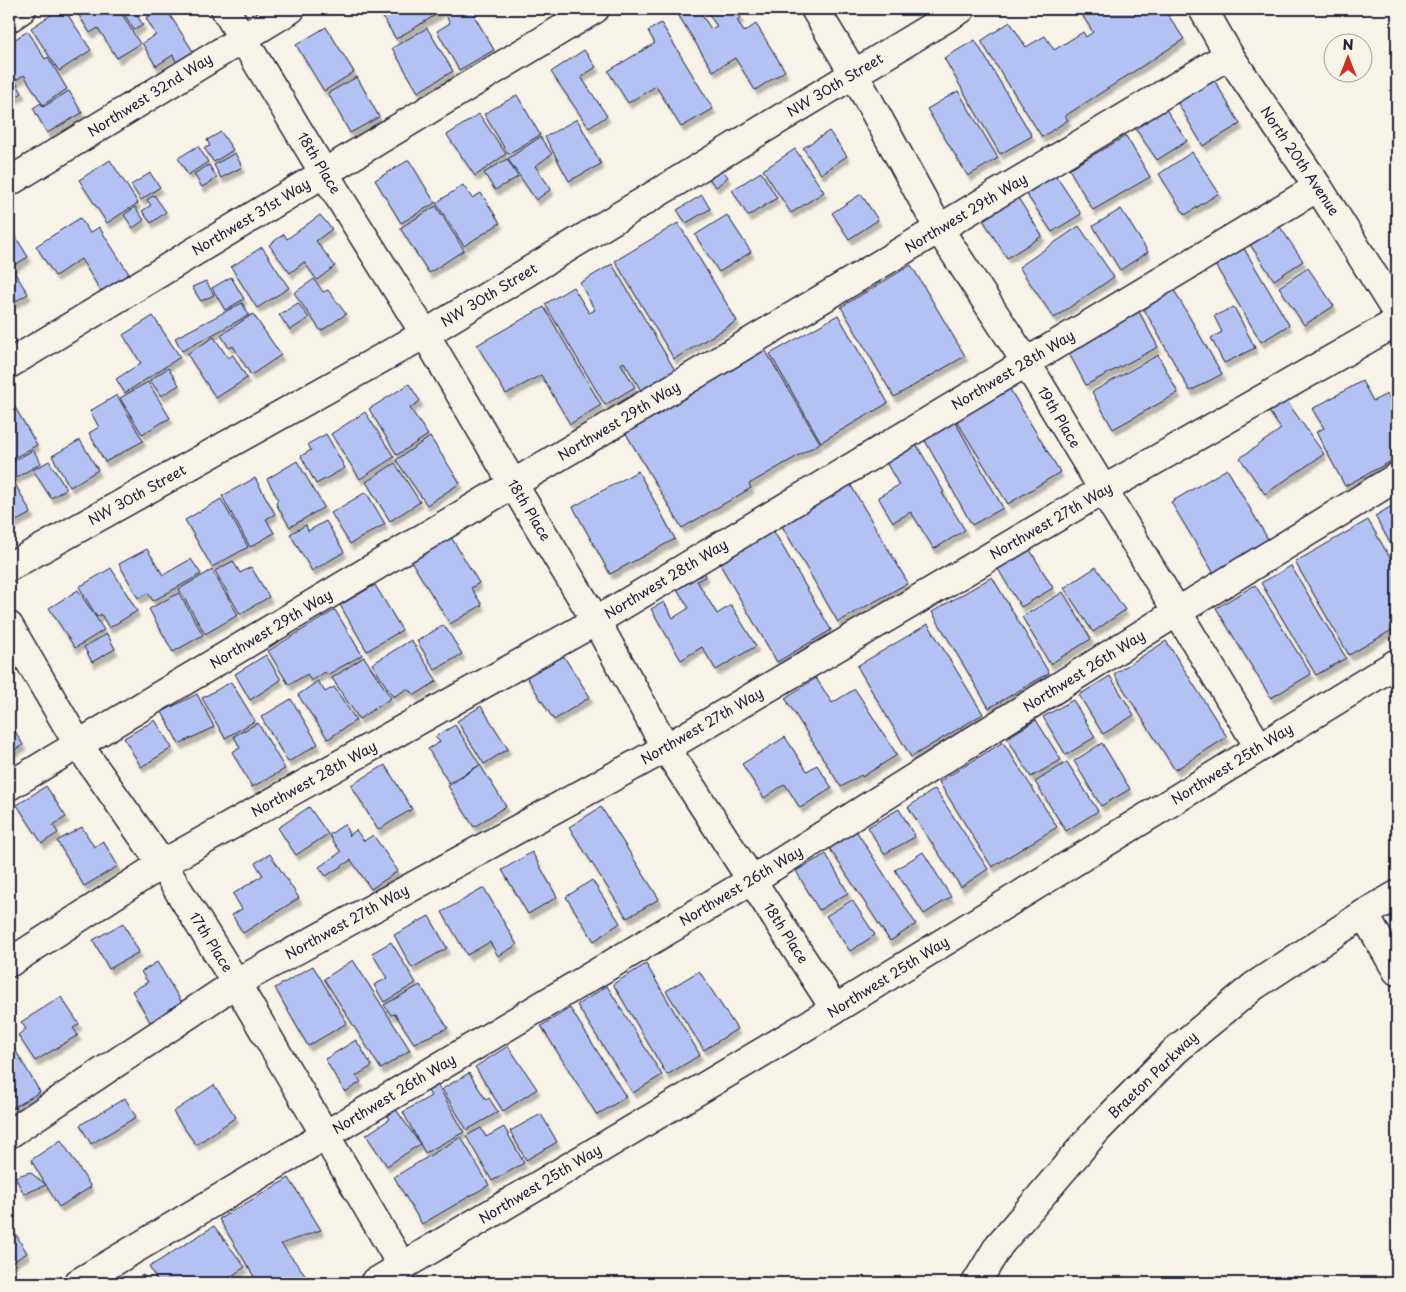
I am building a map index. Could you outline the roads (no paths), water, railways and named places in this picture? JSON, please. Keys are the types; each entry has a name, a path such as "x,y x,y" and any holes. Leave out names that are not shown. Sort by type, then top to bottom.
{"street":[{"path":"9,18 22,9"},
{"name":"18th Place","path":"225,9 324,173 425,334 596,621 666,748 835,1009"},
{"name":"Northwest 32nd Way","path":"9,182 291,9"},
{"name":"Northwest 31st Way","path":"9,364 595,9"},
{"name":"19th Place","path":"815,9 854,74 939,229 1026,362 1259,747"},
{"name":"NW 30th Street","path":"9,567 425,334 961,9"},
{"name":"North 20th Avenue","path":"1203,9 1229,55 1318,187 1397,313"},
{"name":"Northwest 29th Way","path":"9,786 1229,55"},
{"name":"Northwest 28th Way","path":"9,962 162,864 596,621 1318,187"},
{"name":"Northwest 27th Way","path":"9,1134 236,983 666,748 1103,490 1397,322"},
{"name":"Northwest 26th Way","path":"78,1283 752,880 1178,612 1397,477"},
{"name":"17th Place","path":"9,626 78,744 162,864 236,983 402,1266"},
{"name":"Northwest 25th Way","path":"374,1283 835,1009 1397,663"},
{"name":"Braeton Parkway","path":"976,1283 999,1245 1097,1130 1176,1050 1254,986 1364,914 1397,895"},
{"path":"1364,914 1397,971"}]}
